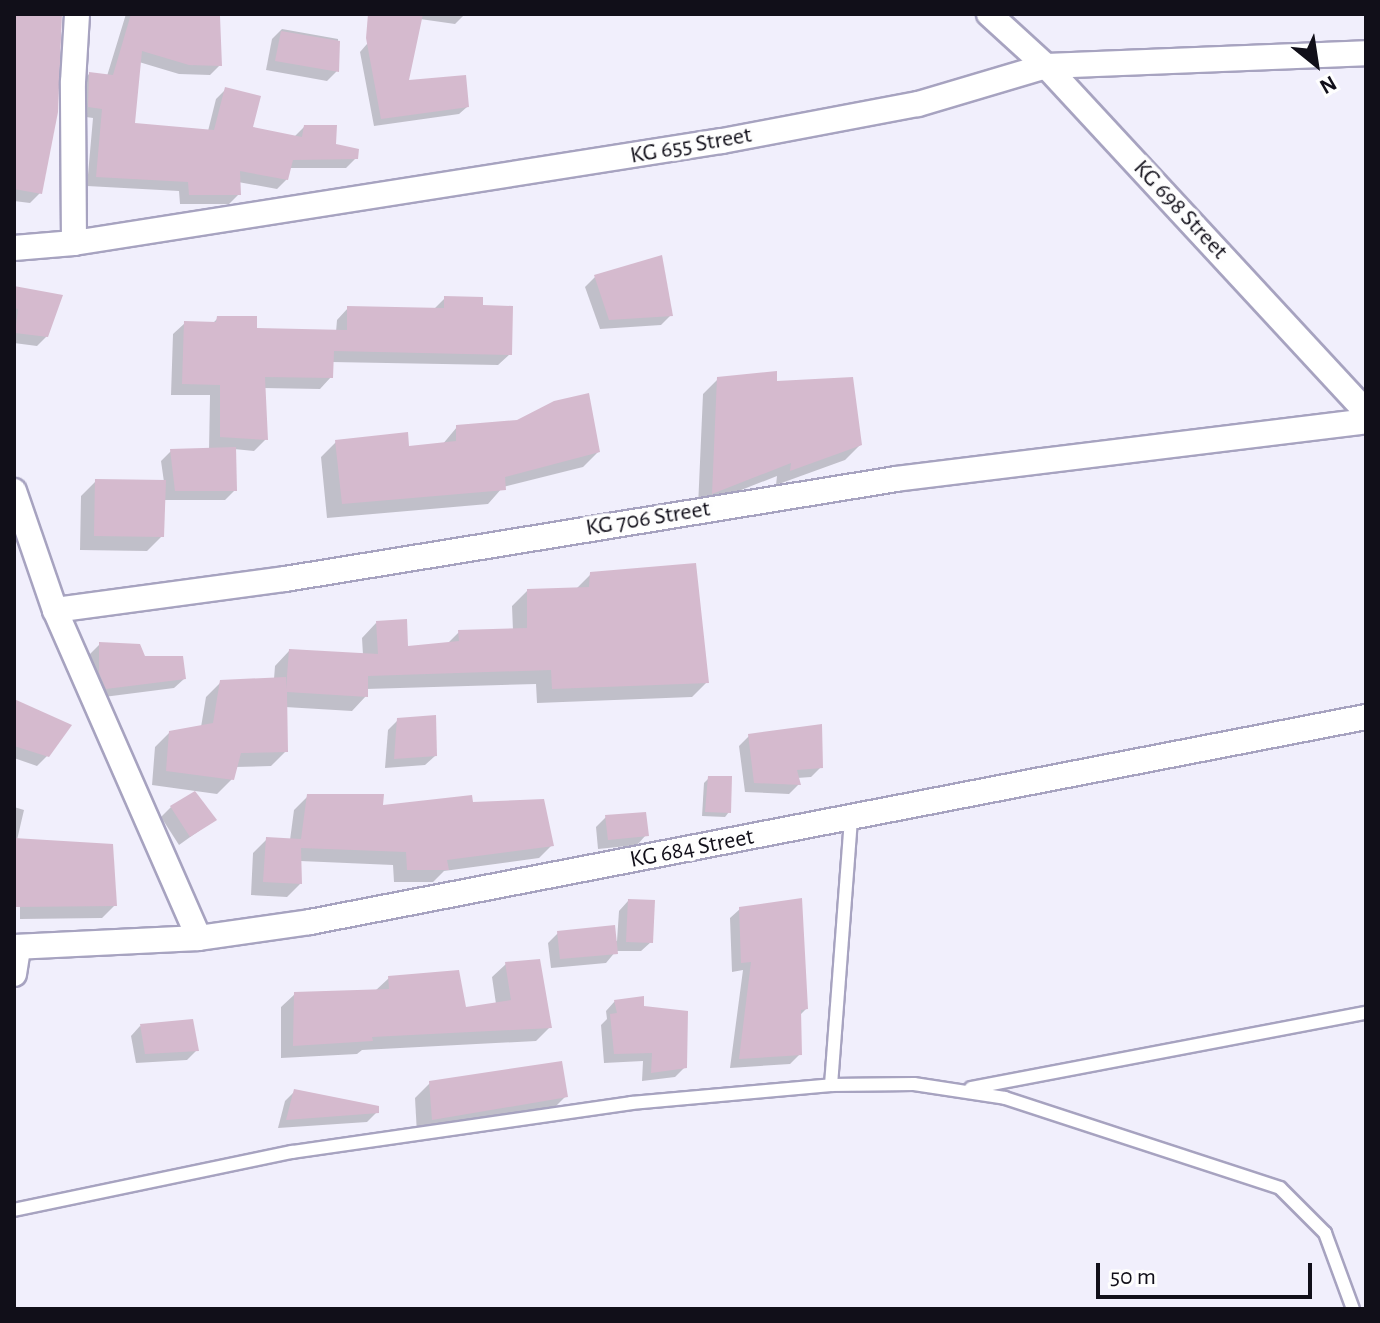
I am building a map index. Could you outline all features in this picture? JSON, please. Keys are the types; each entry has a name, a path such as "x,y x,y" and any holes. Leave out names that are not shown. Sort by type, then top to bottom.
{"street":[{"path":"74,243 73,82 77,14"},
{"name":"KG 698 Street","path":"989,14 1046,66 1366,412"},
{"name":"KG 655 Street","path":"14,248 74,243 722,141 918,104 1046,66 1366,53"},
{"name":"KG 706 Street","path":"55,610 285,579 896,479 1366,421"},
{"path":"14,491 55,610 199,938"},
{"name":"KG 684 Street","path":"16,948 199,938 310,922 1366,717"},
{"path":"14,974 16,948"}],"lane":[{"path":"831,1085 851,819"},
{"path":"964,1090 1366,1013"},
{"path":"14,1210 292,1152 631,1103 831,1085 914,1084 1005,1098 1280,1188 1325,1233 1353,1309"}],"building":[{"path":"14,14 62,14 58,112 42,194 14,189"},
{"path":"131,14 220,16 222,66 189,65 142,51 135,123 214,130 225,87 261,96 253,127 302,137 304,125 337,125 336,144 359,149 358,159 293,160 288,180 240,171 241,195 189,195 188,182 96,177 102,109 88,107 89,72 113,75"},
{"path":"368,14 423,14 409,80 466,75 469,107 381,119 366,38"},
{"path":"281,31 340,41 339,72 275,61"},
{"path":"662,255 673,316 609,320 594,275"},
{"path":"14,286 63,295 48,337 15,333 18,309 14,308"},
{"path":"444,296 483,297 483,305 513,306 512,355 334,351 333,378 265,377 268,440 220,437 220,385 182,384 184,321 216,322 217,316 257,316 257,328 347,330 347,306 444,308"},
{"path":"777,371 777,381 853,377 862,445 790,471 791,463 712,494 717,377"},
{"path":"589,393 600,452 505,477 506,490 342,504 335,440 408,432 409,446 456,441 456,425 517,420 554,401"},
{"path":"236,447 237,491 175,491 170,449"},
{"path":"95,479 166,480 164,537 94,536"},
{"path":"696,563 709,683 552,689 551,670 368,676 368,697 287,692 288,752 241,753 234,780 166,771 169,731 213,723 220,680 286,677 286,689 289,649 378,654 376,621 407,619 408,646 459,641 458,630 527,628 527,589 589,587 590,572"},
{"path":"99,642 140,644 145,656 183,656 186,679 106,689 99,673"},
{"path":"14,699 72,725 49,757 14,746"},
{"path":"436,715 437,756 394,759 397,718"},
{"path":"822,724 823,768 797,770 801,785 754,783 748,734"},
{"path":"708,776 732,776 731,813 705,812"},
{"path":"195,791 217,820 190,837 170,806"},
{"path":"307,794 384,794 383,805 472,795 473,802 544,799 554,846 447,860 449,870 407,870 406,852 301,848 302,884 263,882 266,837 301,839"},
{"path":"646,812 649,836 608,840 605,815"},
{"path":"14,838 113,844 117,906 14,907"},
{"path":"802,898 808,1009 801,1010 802,1055 739,1059 751,962 741,963 739,907"},
{"path":"628,899 655,900 653,943 626,942"},
{"path":"615,925 618,954 560,959 557,931"},
{"path":"540,959 552,1028 372,1037 373,1041 293,1046 294,992 389,989 388,976 459,970 466,1007 511,1000 505,962"},
{"path":"644,996 644,1006 688,1011 687,1068 651,1073 652,1053 614,1054 610,1014 617,1013 614,1000"},
{"path":"193,1019 199,1051 145,1054 140,1024"},
{"path":"562,1061 568,1097 432,1120 429,1081"},
{"path":"294,1089 379,1106 379,1113 286,1120"}]}
